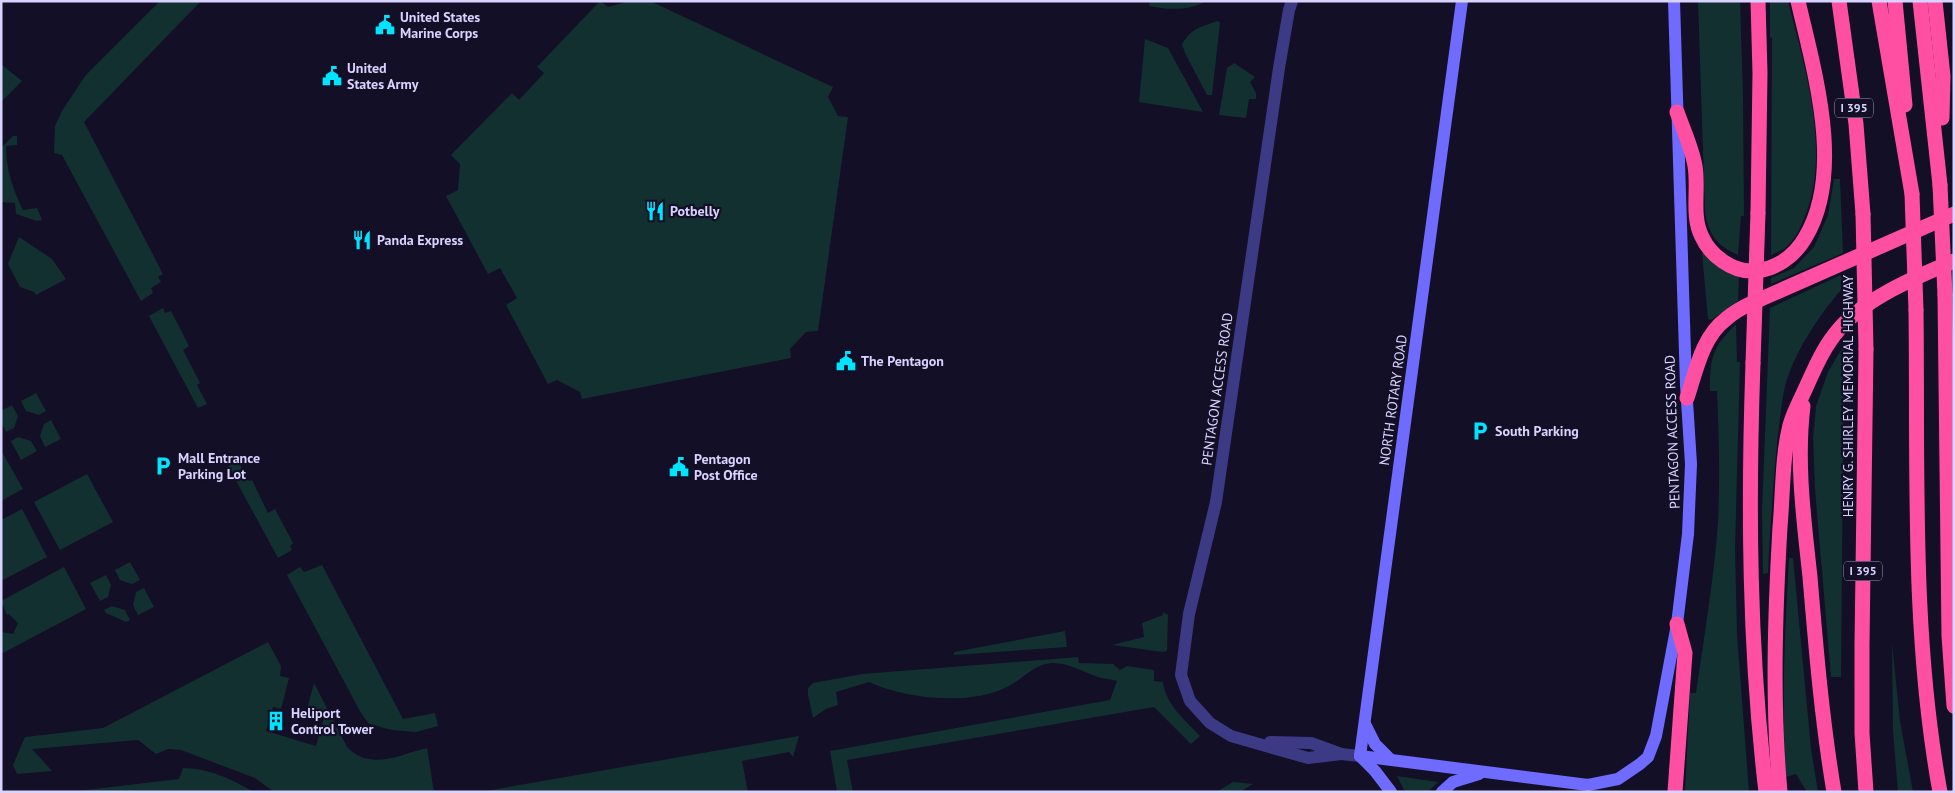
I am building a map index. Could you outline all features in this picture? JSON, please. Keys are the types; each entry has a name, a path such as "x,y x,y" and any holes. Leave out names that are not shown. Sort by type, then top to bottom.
{"highway":[{"path":"1758,1 1760,90 1758,213 1749,486 1751,600 1766,792"},
{"path":"1677,112 1695,166 1698,227 1709,249 1719,258 1740,270 1766,269 1785,261 1802,244 1815,217 1821,191 1824,163 1822,121 1818,95 1798,1"},
{"name":"HENRY G. SHIRLEY MEMORIAL HIGHWAY","path":"1840,1 1856,124 1863,214 1866,349 1862,733 1866,792"},
{"path":"1878,1 1912,194"},
{"path":"1895,1 1912,194 1916,310 1921,636 1928,718 1940,792"},
{"path":"1920,1 1940,185 1945,295 1949,636 1954,706"},
{"path":"1934,1 1943,76 1940,185"},
{"path":"1687,398 1706,343 1726,318 1752,302 1954,214"},
{"path":"1780,792 1776,732 1775,644 1784,473 1787,437 1791,424 1822,352 1850,318 1896,288 1954,261"},
{"path":"1808,383 1802,417 1802,486 1816,652 1834,792"},
{"path":"1675,792 1685,653 1677,624"}],"street":[{"name":"PENTAGON ACCESS ROAD","path":"1292,1 1279,68 1216,502 1190,609 1181,675 1190,701 1210,724 1231,736 1254,742 1311,742 1341,754 1588,785 1618,779 1648,757 1656,736 1677,624 1688,534 1691,488 1674,1"},
{"name":"NORTH ROTARY ROAD","path":"1360,756 1462,1"},
{"path":"1365,724 1375,744 1390,759"},
{"path":"1360,756 1375,771 1391,792"},
{"name":"PENTAGON ACCESS ROAD","path":"1442,792 1453,782 1462,778 1496,773"}],"green space":[{"path":"160,1 201,1 84,122 163,274 158,277 161,282 151,288 153,293 141,301 62,155 54,153 55,126 62,111 85,76"},
{"path":"600,1 608,7 630,1 650,1 833,87 828,97 838,116 848,117 818,331 806,332 790,349 791,358 582,399 580,392 557,380 548,384 506,305 517,298 500,268 488,274 446,196 458,190 460,164 451,155 512,93 519,100 544,73 537,67"},
{"path":"1150,1 1206,1 1193,7 1171,9 1149,6"},
{"path":"1698,1 1740,1 1744,216 1741,216 1738,255 1719,243 1711,233 1705,212"},
{"path":"1770,1 1788,1 1808,82 1816,139 1816,167 1812,193 1804,219 1799,231 1791,242 1783,249 1771,255 1772,38 1770,37"},
{"path":"1218,21 1220,23 1212,95 1207,95 1182,44 1193,31"},
{"path":"1145,39 1168,48 1203,112 1139,102"},
{"path":"1234,63 1255,77 1250,82 1256,93 1256,99 1249,99 1246,118 1219,115 1227,68"},
{"path":"1,64 22,81 1,102"},
{"path":"13,136 17,136 17,145 6,146 7,163 13,187 23,210 37,208 42,220 37,221 16,214 15,203 1,202 1,148"},
{"path":"1834,179 1840,179 1843,253 1771,284 1771,278 1794,268 1814,247 1828,215"},
{"path":"19,237 52,259 66,279 36,295 34,292 20,287 8,264"},
{"path":"1707,252 1739,275 1738,301 1711,320 1708,319 1702,253"},
{"path":"1845,273 1845,285 1812,329 1798,353 1787,379 1777,443 1768,573 1763,574 1762,511 1770,308"},
{"path":"163,308 165,313 171,311 189,346 183,350 200,383 197,385 207,404 198,408 149,316"},
{"path":"1736,324 1737,362 1740,362 1735,549 1737,634 1749,792 1685,792 1690,693 1696,693 1718,522 1719,456 1717,391 1710,391 1711,370 1717,347"},
{"path":"1844,345 1841,677 1831,677 1815,489 1813,438 1816,406 1828,372"},
{"path":"36,393 46,411 39,415 26,411 21,401"},
{"path":"12,405 18,416 14,428 6,432 1,422 1,411"},
{"path":"51,420 61,439 45,447 40,436 44,424"},
{"path":"18,437 31,441 37,451 21,460 11,441"},
{"path":"1,450 23,489 1,501"},
{"path":"238,461 249,481 252,480 268,513 275,509 293,543 290,546 292,550 278,558 228,466"},
{"path":"87,474 113,522 60,550 34,502"},
{"path":"22,509 47,557 1,581 1,520"},
{"path":"1789,558 1793,558 1811,749 1818,792 1807,792 1796,774 1786,777 1784,695"},
{"path":"130,562 140,580 132,584 120,580 115,570"},
{"path":"322,565 403,719 435,713 438,726 416,732 392,730 369,724 361,713 287,575 300,567 304,572"},
{"path":"64,567 86,609 1,654 1,632 13,634 18,623 9,614 7,615 1,601"},
{"path":"106,575 111,585 108,597 100,601 90,583"},
{"path":"144,588 154,607 138,615 133,605 136,592"},
{"path":"112,606 125,610 130,620 126,622 106,613 104,610"},
{"path":"1163,612 1168,615 1167,651 1112,645 1144,637 1142,623 1163,615"},
{"path":"1065,631 1067,647 954,655 954,652"},
{"path":"268,642 281,666 280,676 289,678 281,709 273,707 266,731 316,746 325,714 307,709 314,683 347,747 356,754 375,760 395,757 427,748 434,792 274,792 255,778 181,750 168,749 156,754 138,740 32,749 52,771 17,774 13,765 25,737 103,728"},
{"path":"1892,643 1900,721 1913,792 1898,792 1893,731"},
{"path":"1078,657 1079,663 1113,664 1120,670 1127,666 1154,670 1154,681 1163,682 1172,705 1200,736 1191,744 1154,707 847,760 853,792 837,792 830,751 1110,700 1117,681 1098,677 1069,666 1051,663 1033,669 1007,687 975,697 938,698 919,696 901,693 869,682 836,692 838,705 826,709 813,718 808,688 813,683 862,674"},
{"path":"799,736 793,757 789,752 742,761 748,792 480,792"},
{"path":"183,768 192,768 220,775 253,792 69,792 179,779"},
{"path":"1397,776 1438,782 1428,792 1405,792"},
{"path":"1233,782 1253,784 1240,792 1216,792"}],"place":[{"name":"United States Marine Corps","path":"385,25"},
{"name":"United States Army","path":"332,76"},
{"name":"Potbelly","path":"655,211"},
{"name":"Panda Express","path":"362,240"},
{"name":"The Pentagon","path":"846,361"},
{"name":"South Parking","path":"1480,431"},
{"name":"Mall Entrance Parking Lot","path":"163,466"},
{"name":"Pentagon Post Office","path":"679,467"},
{"name":"Heliport Control Tower","path":"276,721"}]}
